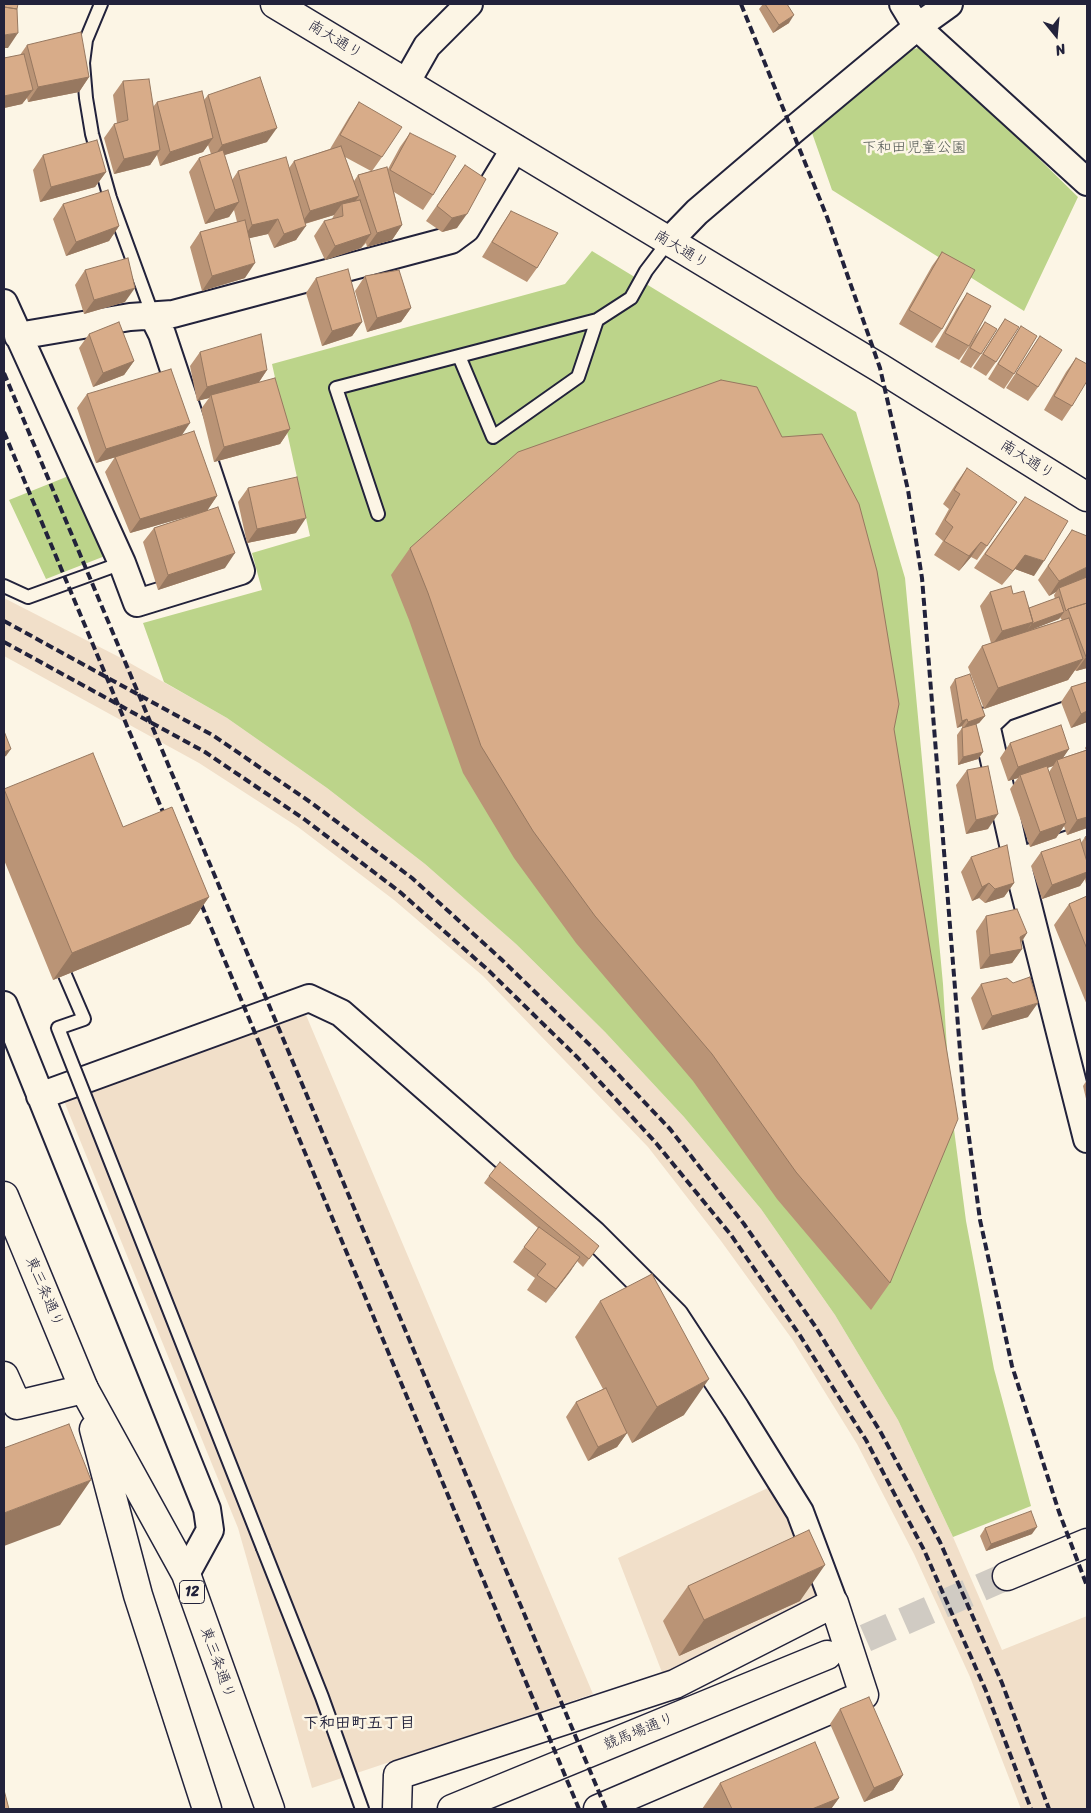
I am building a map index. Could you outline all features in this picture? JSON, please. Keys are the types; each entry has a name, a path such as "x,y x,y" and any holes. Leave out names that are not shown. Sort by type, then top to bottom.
{"main road":[{"name":"南大通り","path":"275,4 871,363 1087,497"},
{"name":"東三条通り","path":"4,1196 84,1388 186,1574 270,1809"},
{"path":"4,1376 17,1405 84,1388"},
{"name":"東三条通り","path":"84,1388 138,1595 207,1809"},
{"path":"1007,1576 1087,1543"},
{"path":"397,1809 398,1775 674,1684 834,1603 864,1695 598,1809"},
{"name":"競馬場通り","path":"452,1809 827,1655"}],"street":[{"path":"406,83 427,46 469,4"},
{"path":"903,4 917,27 1087,182"},
{"path":"668,242 697,212 917,27 950,4"},
{"path":"18,336 130,317 173,314 451,240 466,229 515,148"},
{"path":"4,303 122,563 137,603 241,571 162,334 153,316"},
{"path":"1087,678 1002,708 986,724 1017,862 1087,1139"},
{"path":"1017,862 1087,838"},
{"path":"40,1096 309,998 342,1012 593,1234 675,1316 800,1512 834,1603"},
{"path":"4,1005 207,1509 210,1530 186,1574"}],"lane":[{"path":"101,4 86,40 83,63 86,98 92,134 110,198 153,316"},
{"path":"378,514 336,388 596,320 631,298 646,271 668,242"},
{"path":"459,356 493,437 578,377 596,320"},
{"path":"4,586 28,597 122,563"},
{"path":"65,975 84,1019 58,1028 322,1697 362,1809"}],"shaded area":[{"path":"4,598 121,658 227,718 327,788 425,864 516,944 605,1032 684,1117 761,1209 835,1315 898,1420 953,1537 1002,1650 1087,1616 1087,1809 1021,1809 970,1677 914,1554 857,1444 792,1339 721,1241 648,1147 483,976 394,900 298,827 199,763 4,656"},
{"path":"306,1015 593,1694 312,1788 238,1528 64,1101"},
{"path":"770,1487 790,1516 820,1597 663,1675 618,1558"}],"green space":[{"name":"下和田児童公園","path":"924,46 1078,197 1024,311 832,190 811,130 905,52"},
{"path":"592,251 856,412 905,578 943,984 950,1099 966,1221 994,1369 1031,1506 953,1537 898,1420 835,1315 761,1209 684,1117 605,1032 516,944 425,864 327,788 227,718 164,682 143,623 262,590 252,553 310,536 272,364 565,284"},
{"path":"71,475 105,556 46,579 9,500"}],"building":[{"path":"4,4 18,4 17,9 4,7"},
{"path":"765,4 787,4 794,15 779,25"},
{"path":"4,7 17,9 18,33 4,35"},
{"path":"81,32 89,77 38,87 27,45"},
{"path":"24,54 33,90 4,96 4,58"},
{"path":"260,77 277,128 222,145 208,95"},
{"path":"149,79 160,150 124,159 114,124 128,120 123,81"},
{"path":"202,91 213,138 170,152 157,102"},
{"path":"359,102 402,127 382,157 340,135"},
{"path":"410,133 456,156 433,195 390,170"},
{"path":"97,140 106,172 51,187 43,155"},
{"path":"341,146 359,196 310,211 294,161"},
{"path":"223,150 239,202 215,210 199,158"},
{"path":"286,157 306,226 284,234 278,219 252,225 238,171"},
{"path":"465,165 486,179 467,214 452,218 437,206"},
{"path":"387,167 402,225 377,233 358,175"},
{"path":"108,190 119,226 76,242 63,204"},
{"path":"360,200 371,234 335,246 324,221 343,216 342,204"},
{"path":"511,211 558,233 537,268 492,242"},
{"path":"245,220 255,263 212,276 200,232"},
{"path":"942,252 975,270 942,329 909,310"},
{"path":"128,258 135,288 94,300 85,270"},
{"path":"348,269 362,322 332,331 316,278"},
{"path":"399,270 411,308 377,318 365,276"},
{"path":"967,293 991,306 969,346 945,333"},
{"path":"1005,319 1019,327 996,362 983,354"},
{"path":"119,322 134,361 103,373 89,334"},
{"path":"985,322 997,329 981,354 970,348"},
{"path":"1021,326 1037,336 1014,374 998,364"},
{"path":"261,334 267,370 207,387 200,352"},
{"path":"1040,336 1062,350 1038,387 1016,373"},
{"path":"1076,358 1087,364 1087,381 1072,406 1054,396"},
{"path":"171,369 190,423 106,449 87,394"},
{"path":"275,378 290,429 224,447 211,395"},
{"path":"721,380 757,387 782,437 822,434 859,504 877,571 899,704 894,729 958,1119 890,1283 796,1172 712,1054 595,916 533,831 481,746 428,593 410,548 518,452"},
{"path":"194,431 217,496 140,519 115,457"},
{"path":"967,468 1017,502 987,546 981,542 969,556 944,541 953,527 945,520 960,494 954,490"},
{"path":"297,477 306,518 257,529 248,488"},
{"path":"1025,497 1068,521 1044,561 1025,555 1013,571 985,554"},
{"path":"218,507 235,553 168,575 154,528"},
{"path":"1072,530 1087,536 1087,567 1059,581 1048,566"},
{"path":"1087,577 1087,603 1066,611 1059,588"},
{"path":"1011,586 1013,594 1024,591 1033,622 1002,631 990,592"},
{"path":"1059,597 1064,612 1031,624 1033,622 1029,608"},
{"path":"1087,603 1087,657 1086,657 1068,609"},
{"path":"1069,618 1083,659 998,688 982,646"},
{"path":"970,674 985,716 968,722 967,719 962,721 955,679"},
{"path":"1087,682 1087,711 1081,714 1071,687"},
{"path":"976,724 983,752 963,757 962,728"},
{"path":"1061,725 1069,749 1018,767 1010,743"},
{"path":"4,731 11,749 4,752"},
{"path":"1087,750 1087,817 1077,820 1057,760"},
{"path":"93,753 123,827 172,807 209,897 72,953 4,789"},
{"path":"988,766 998,814 976,820 967,770"},
{"path":"1047,766 1066,823 1040,832 1020,775"},
{"path":"1080,839 1087,862 1087,872 1052,885 1041,852"},
{"path":"1007,845 1014,883 995,889 989,883 982,887 971,857"},
{"path":"1087,896 1087,949 1069,904"},
{"path":"1017,909 1027,933 1020,937 1022,949 990,955 986,916"},
{"path":"1030,977 1038,1003 992,1016 981,984 1007,978 1013,983"},
{"path":"500,1162 599,1246 589,1259 489,1176"},
{"path":"539,1227 580,1257 556,1289 537,1275 546,1264 524,1247"},
{"path":"652,1274 709,1379 657,1407 600,1301"},
{"path":"606,1388 627,1433 598,1447 576,1402"},
{"path":"69,1424 91,1480 4,1513 4,1448"},
{"path":"1031,1511 1037,1527 991,1544 985,1528"},
{"path":"809,1530 825,1565 704,1620 688,1586"},
{"path":"869,1697 903,1775 874,1788 840,1709"},
{"path":"815,1742 839,1798 812,1809 732,1809 720,1783"},
{"path":"4,1790 9,1809 4,1809"}],"tunnel":[{"path":"827,1655 1007,1576"}],"railway":[{"path":"741,4 827,217 880,368 908,490 922,578 964,1100 980,1220 1012,1366 1059,1512 1087,1586"},
{"path":"4,373 606,1809"},
{"path":"4,432 168,824"},
{"path":"4,621 214,736 313,804 412,878 501,959 592,1047 670,1129 744,1224 815,1326 880,1431 940,1542 1002,1683 1049,1809"},
{"path":"4,642 205,752 304,819 400,892 488,970 578,1058 656,1143 731,1235 799,1334 866,1440 924,1550 986,1691 1031,1809"},
{"path":"197,894 579,1809"}],"district":[{"name":"下和田町五丁目","path":"359,1724"}]}
